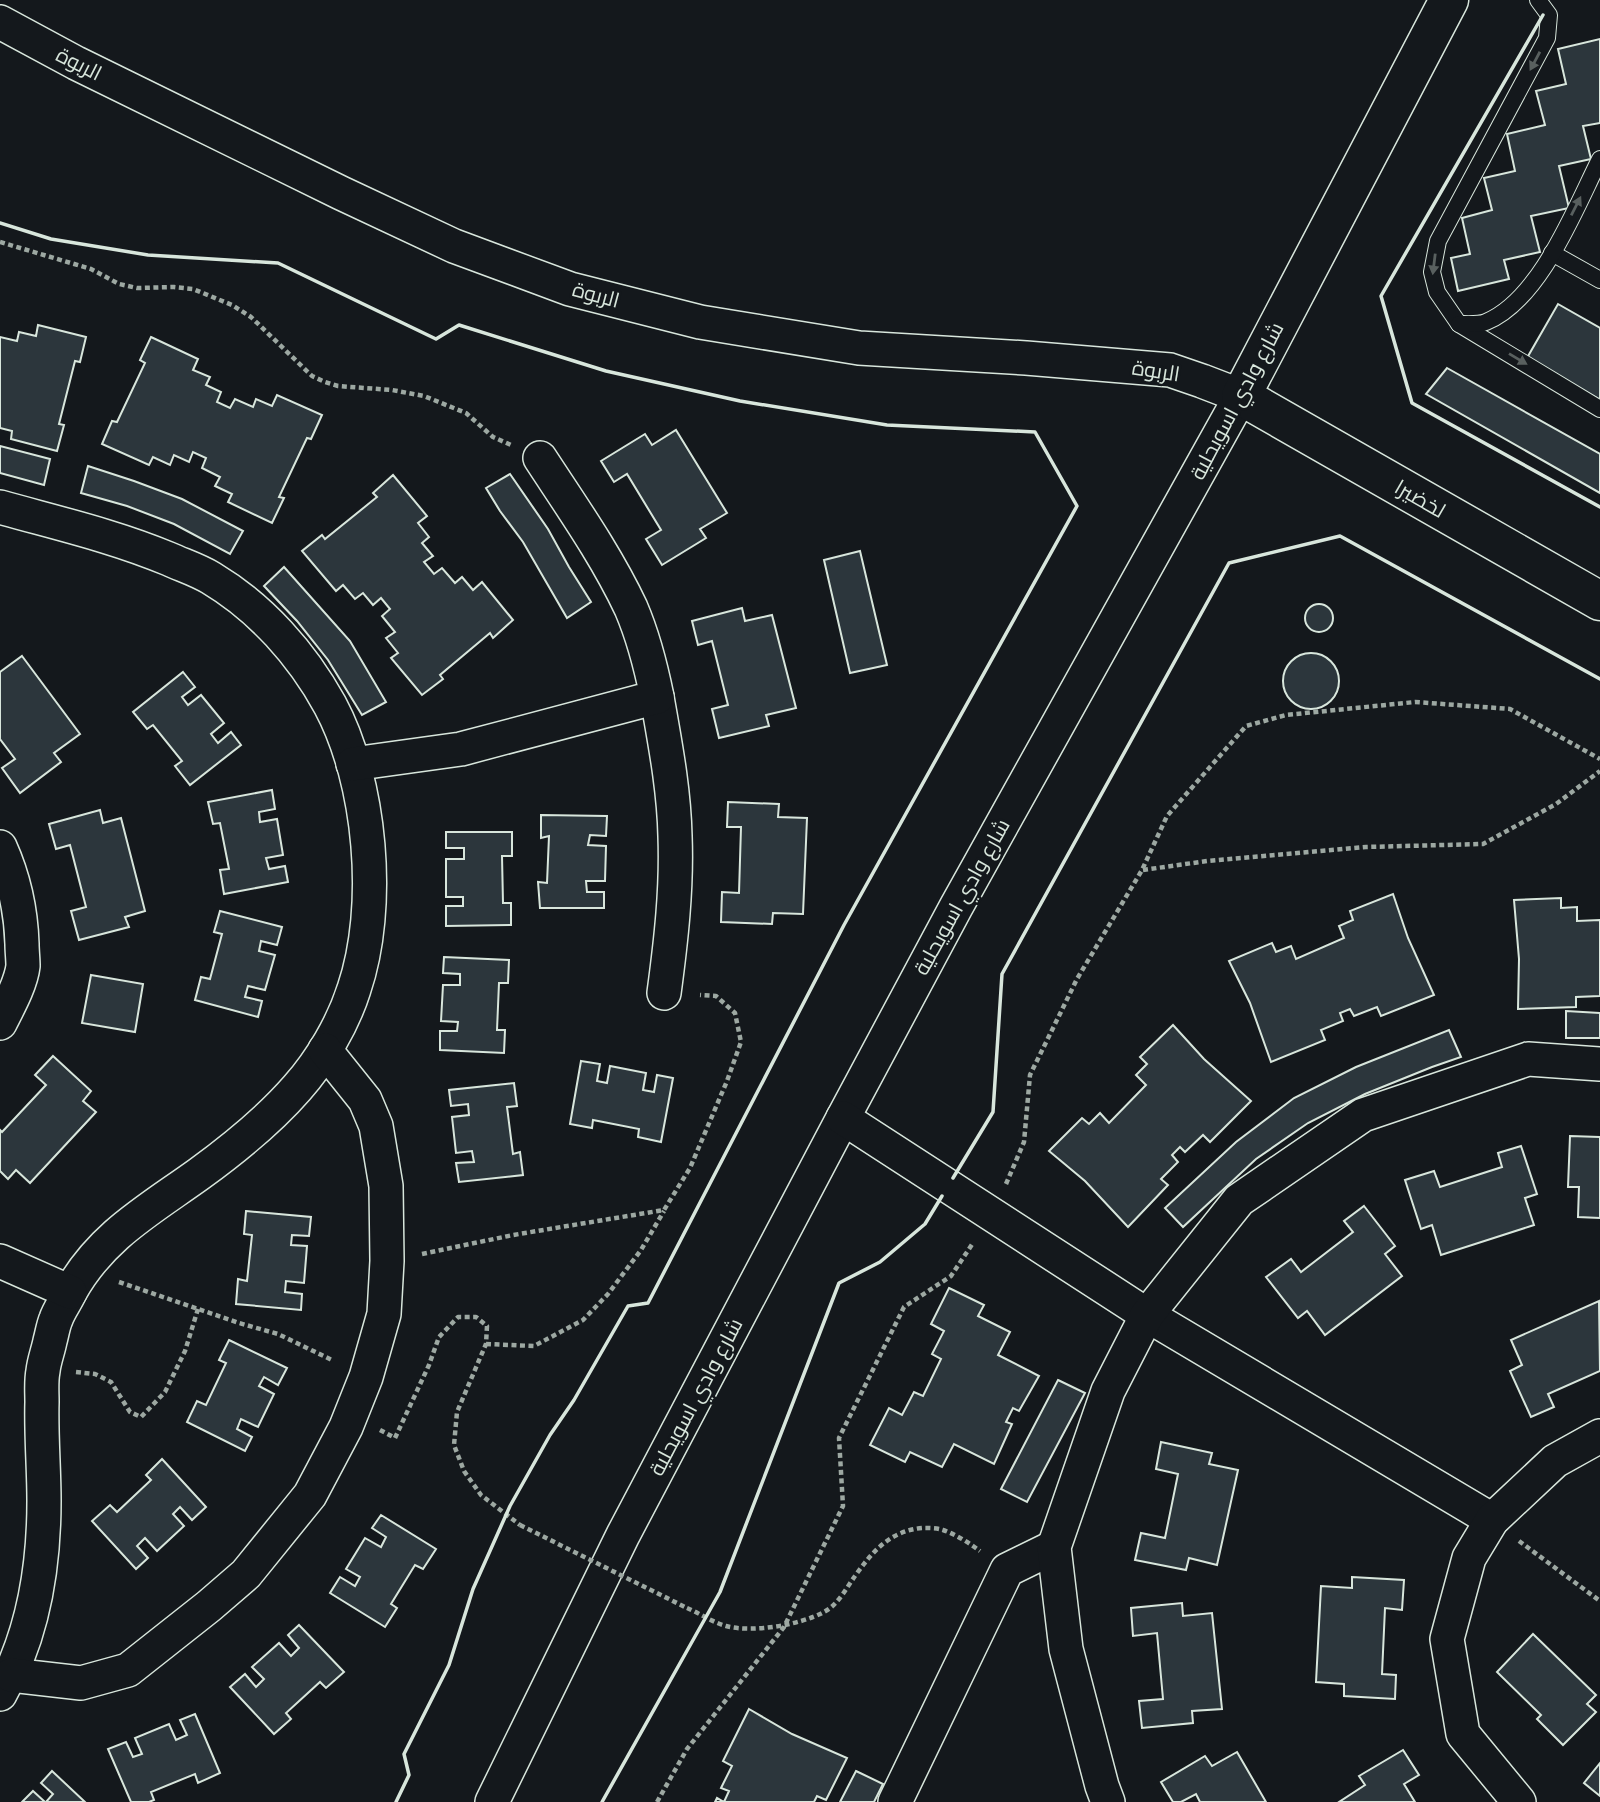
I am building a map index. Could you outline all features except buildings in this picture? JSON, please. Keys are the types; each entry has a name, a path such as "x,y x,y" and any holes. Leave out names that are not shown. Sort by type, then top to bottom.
{"street":[{"name":"شارع وادي اسويحلية","path":"492,1802 623,1535 843,1118 962,895 1241,396 1449,0"},
{"name":"الربوة","path":"0,22 76,63 454,246 570,289 700,321 859,348 1170,370 1241,396"},
{"name":"لخضيرا","path":"1241,396 1600,601"},
{"path":"540,458 607,561 632,610 651,667 668,760 675,834 675,882 664,993"},
{"path":"0,507 88,531 145,550 208,576 242,599 278,632 330,705 347,743 360,789 368,841 370,897 365,942 354,990 330,1043 297,1089 249,1135 111,1238 75,1284 56,1318 43,1372 41,1432 44,1503 41,1559 31,1615 5,1684 81,1683 128,1670 246,1574 310,1495 351,1415 366,1377 384,1314 387,1261 386,1186 376,1126 365,1100 325,1050"},
{"path":"352,764 461,750 657,696"},
{"path":"0,847 17,897 23,968 12,1000 0,1023"},
{"path":"1108,1802 1066,1649 1054,1547 1108,1391 1147,1315 1239,1200 1363,1115 1528,1059 1600,1064"},
{"path":"843,1118 1147,1315 1492,1520"},
{"path":"0,1261 75,1284"},
{"path":"1519,1802 1464,1734 1447,1639 1469,1558 1492,1520 1555,1461 1600,1436"},
{"path":"895,1802 1007,1570 1054,1547"}],"lane":[{"path":"1538,0 1549,15 1547,38 1438,241 1432,272 1437,292 1459,324 1600,409"},
{"path":"1459,324 1485,323 1521,298 1552,253 1600,159"},
{"path":"1552,253 1600,280"}],"path":[{"path":"0,242 91,269 119,284 137,288 193,289 232,304 251,317 312,376 338,386 392,390 424,396 466,413 493,437 540,458"},
{"path":"657,1802 687,1749 784,1627 843,1506 839,1438 904,1307 951,1276 992,1215 1024,1142 1030,1075 1077,979 1142,870 1167,816 1246,726 1286,715 1415,702 1510,709 1600,759"},
{"path":"1142,870 1207,861 1366,847 1483,844 1556,804 1600,771"},
{"path":"486,1344 534,1346 583,1320 608,1294 633,1261 690,1168 741,1042 735,1013 716,996 664,993"},
{"path":"387,1261 513,1234 664,1210"},
{"path":"75,1284 108,1278 278,1334 366,1377"},
{"path":"43,1372 94,1374 111,1382 130,1412 141,1417 165,1392 185,1351 198,1309"},
{"path":"351,1415 395,1438 439,1337 458,1317 476,1317 487,1326 486,1344 457,1412 454,1446 464,1471 481,1495 520,1525 687,1608 726,1626 784,1627 826,1611 840,1597 867,1560 891,1537 904,1531 924,1528 941,1529 966,1541 1007,1570"},
{"path":"1492,1520 1600,1601"}],"wall":[{"path":"1543,15 1381,296 1412,403 1600,507"},
{"path":"0,223 51,239 148,255 278,263 436,339 459,325 606,371 740,401 887,425 1035,432 1077,506 844,925 648,1303 628,1306 510,1506 473,1589 449,1665 404,1754 409,1775 396,1802"},
{"path":"953,1178 993,1112 1002,974 1229,563 1340,536 1600,679"},
{"path":"602,1802 720,1592 839,1283 880,1262 925,1224 942,1196"}]}
